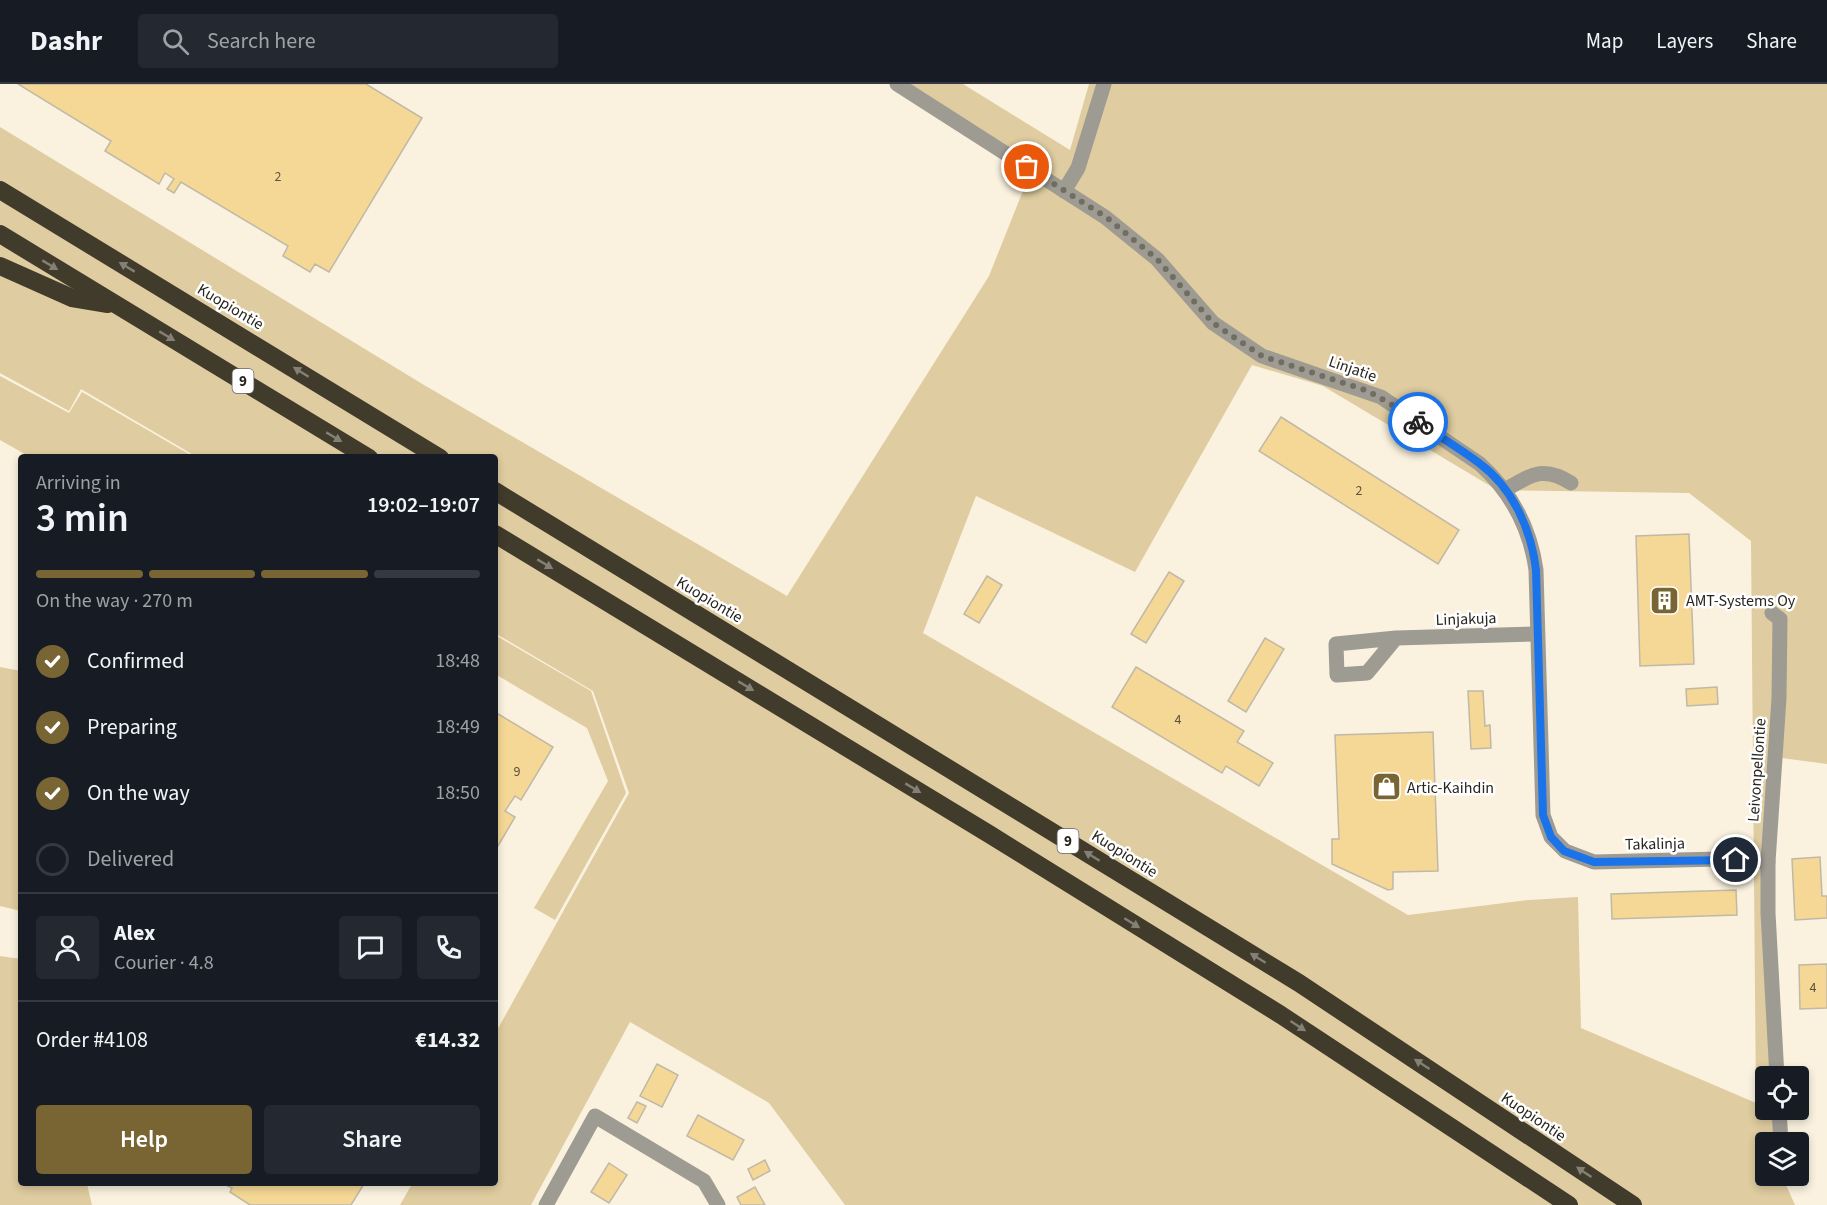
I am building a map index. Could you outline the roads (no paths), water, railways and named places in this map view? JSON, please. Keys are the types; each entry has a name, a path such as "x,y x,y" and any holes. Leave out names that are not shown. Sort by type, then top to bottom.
{"highway":[{"name":"Kuopiontie","path":"0,190 433,454"},
{"name":"9","path":"0,234 362,454"},
{"path":"0,266 72,298 117,305"},
{"name":"Kuopiontie","path":"498,493 1299,983 1632,1205"},
{"name":"9","path":"498,536 989,834 1281,1016 1569,1205"}],"street":[{"name":"Linjatie","path":"897,84 1106,217 1157,259 1213,323 1262,356 1381,397 1480,464 1505,490 1524,523 1534,553 1543,815 1551,837"},
{"path":"1064,191 1078,168 1104,84"},
{"path":"1505,490 1532,475 1541,473 1552,473 1571,483"},
{"name":"Leivonpellontie","path":"1772,613 1780,619 1779,698 1768,862 1768,913 1776,1066"},
{"name":"Linjakuja","path":"1396,638 1537,634"},
{"name":"Takalinja","path":"1551,837 1564,851 1594,862 1720,859 1768,862"},
{"path":"546,1205 595,1116 704,1181 718,1205"}],"place":[{"name":"AMT-Systems Oy","path":"1665,600"},
{"name":"Artic-Kaihdin","path":"1386,787"}]}
